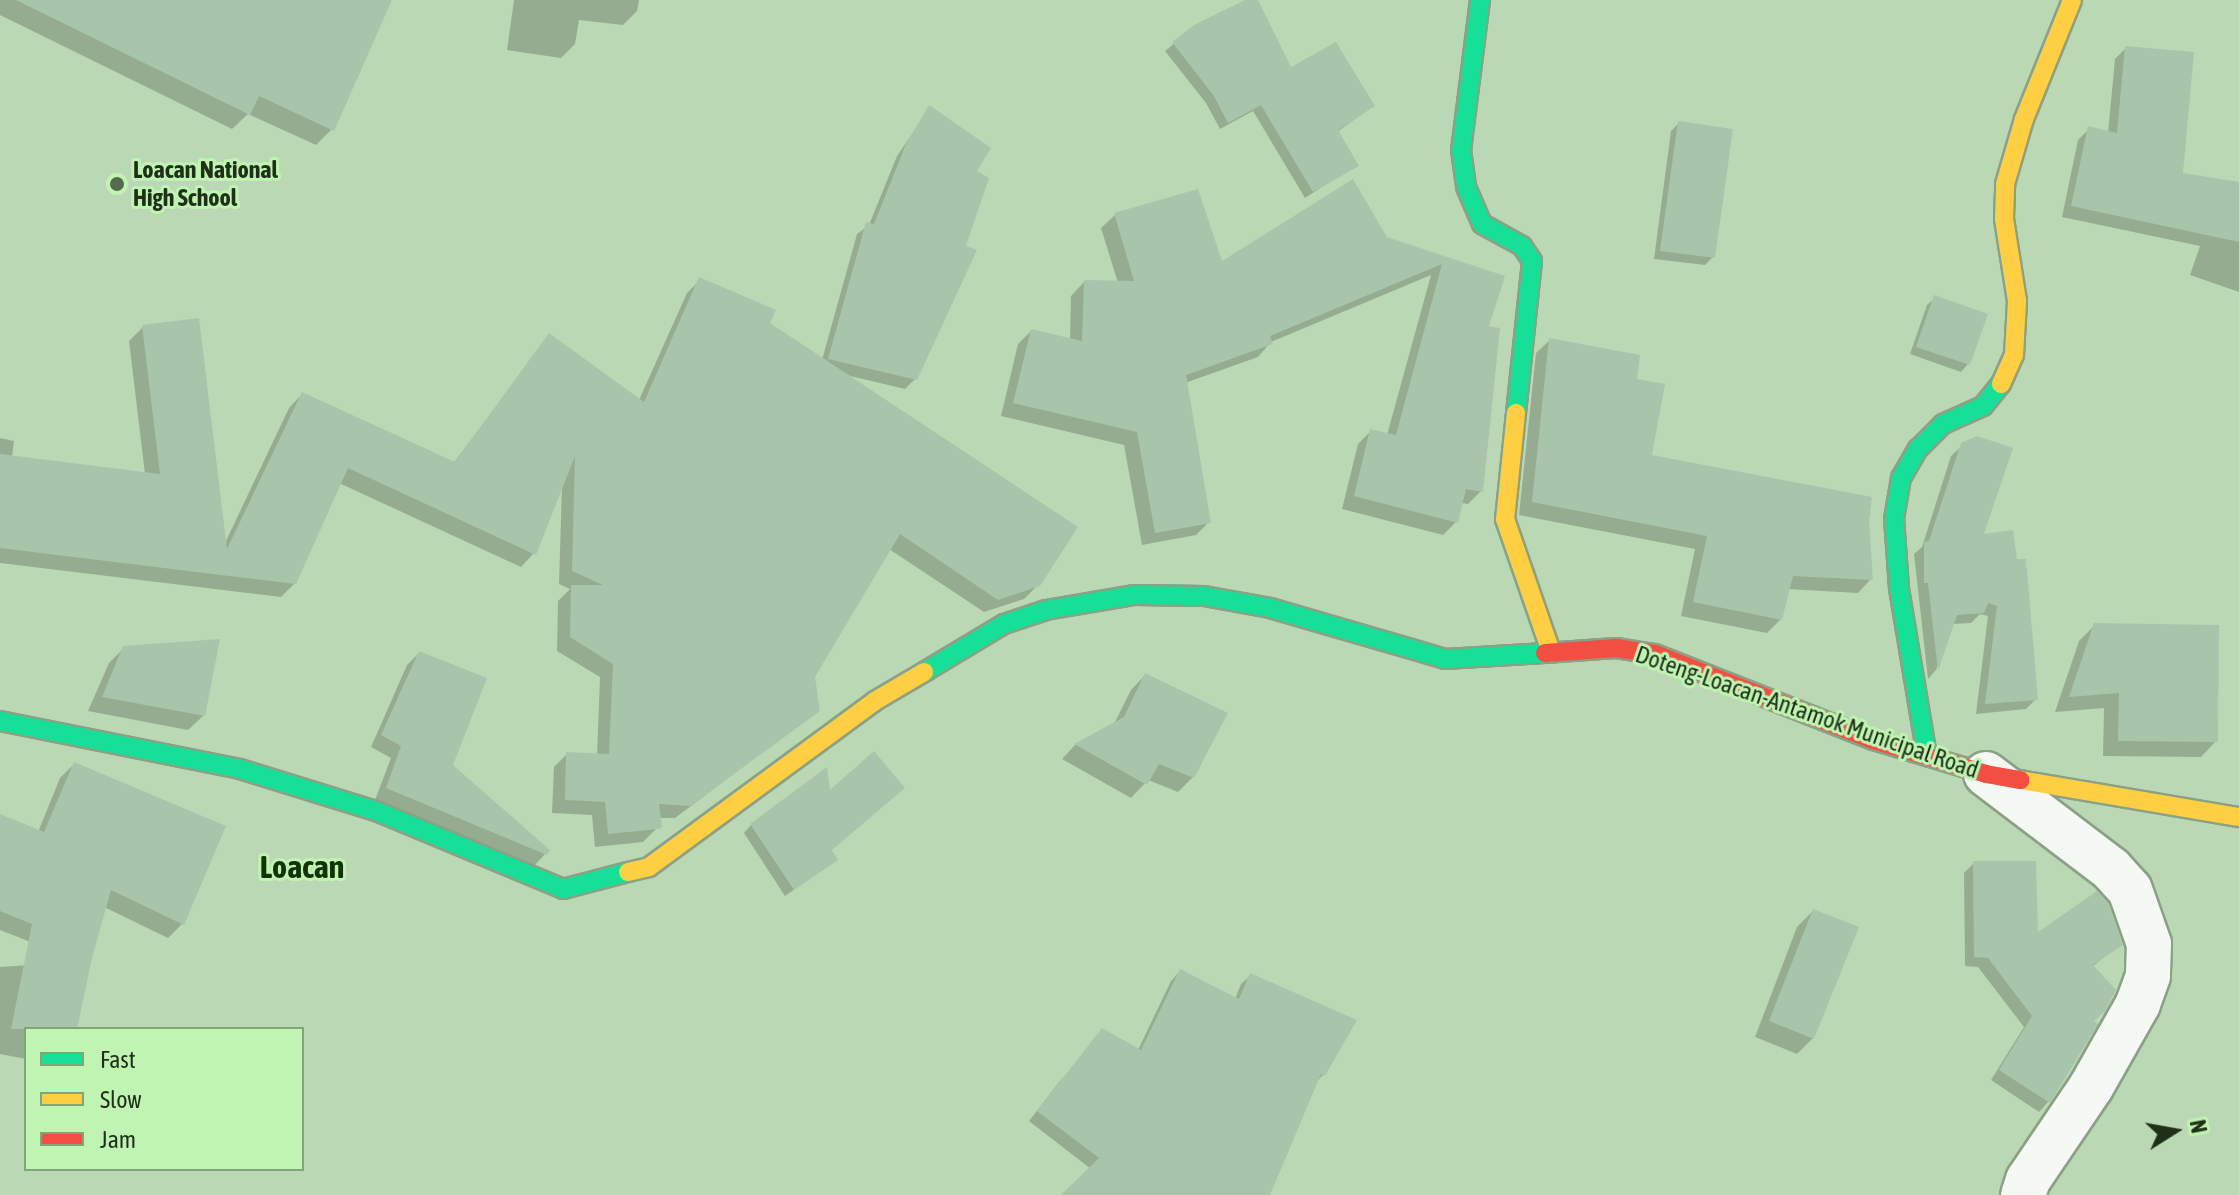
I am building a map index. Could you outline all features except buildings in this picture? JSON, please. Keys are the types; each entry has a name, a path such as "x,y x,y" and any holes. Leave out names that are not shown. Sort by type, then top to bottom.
{"street":[{"path":"1480,0 1461,150 1466,187 1482,224 1522,246 1532,261 1505,519 1551,652"},
{"path":"1927,756 1899,588 1894,519 1901,478 1918,449 1943,424 1983,406 2002,383 2014,355 2017,301 2005,231 2005,184 2024,119 2072,0"},
{"name":"Doteng-Loacan-Antamok Municipal Road","path":"0,721 240,769 376,811 563,889 649,867 875,701 1004,624 1046,610 1135,595 1204,596 1270,608 1445,659 1616,648 1655,654 1873,740 1986,774 2239,817"},
{"path":"1986,774 2111,869 2130,890 2149,944 2148,976 2138,1004 2091,1087 2028,1180 2023,1195"}],"traffic: fast":[{"path":"1480,0 1461,150 1466,187 1482,224 1522,246 1532,261 1516,413"},
{"path":"1927,756 1899,588 1894,519 1901,478 1918,449 1943,424 1983,406 2001,384"},
{"path":"924,672 1004,624 1046,610 1135,595 1204,596 1270,608 1445,659 1545,653"},
{"path":"0,721 240,769 376,811 563,889 628,872"}],"traffic: slow":[{"path":"2001,384 2014,355 2017,301 2004,219 2005,184 2024,119 2072,0"},
{"path":"1516,413 1505,519 1551,652"},
{"path":"628,872 649,867 875,701 924,672"},
{"path":"2020,780 2239,817"}],"traffic: jam":[{"path":"1545,653 1616,648 1655,654 1873,740 1986,774 2020,780"}],"place":[{"name":"Loacan National High School","path":"117,184"}],"district":[{"name":"Loacan","path":"302,867"}]}
